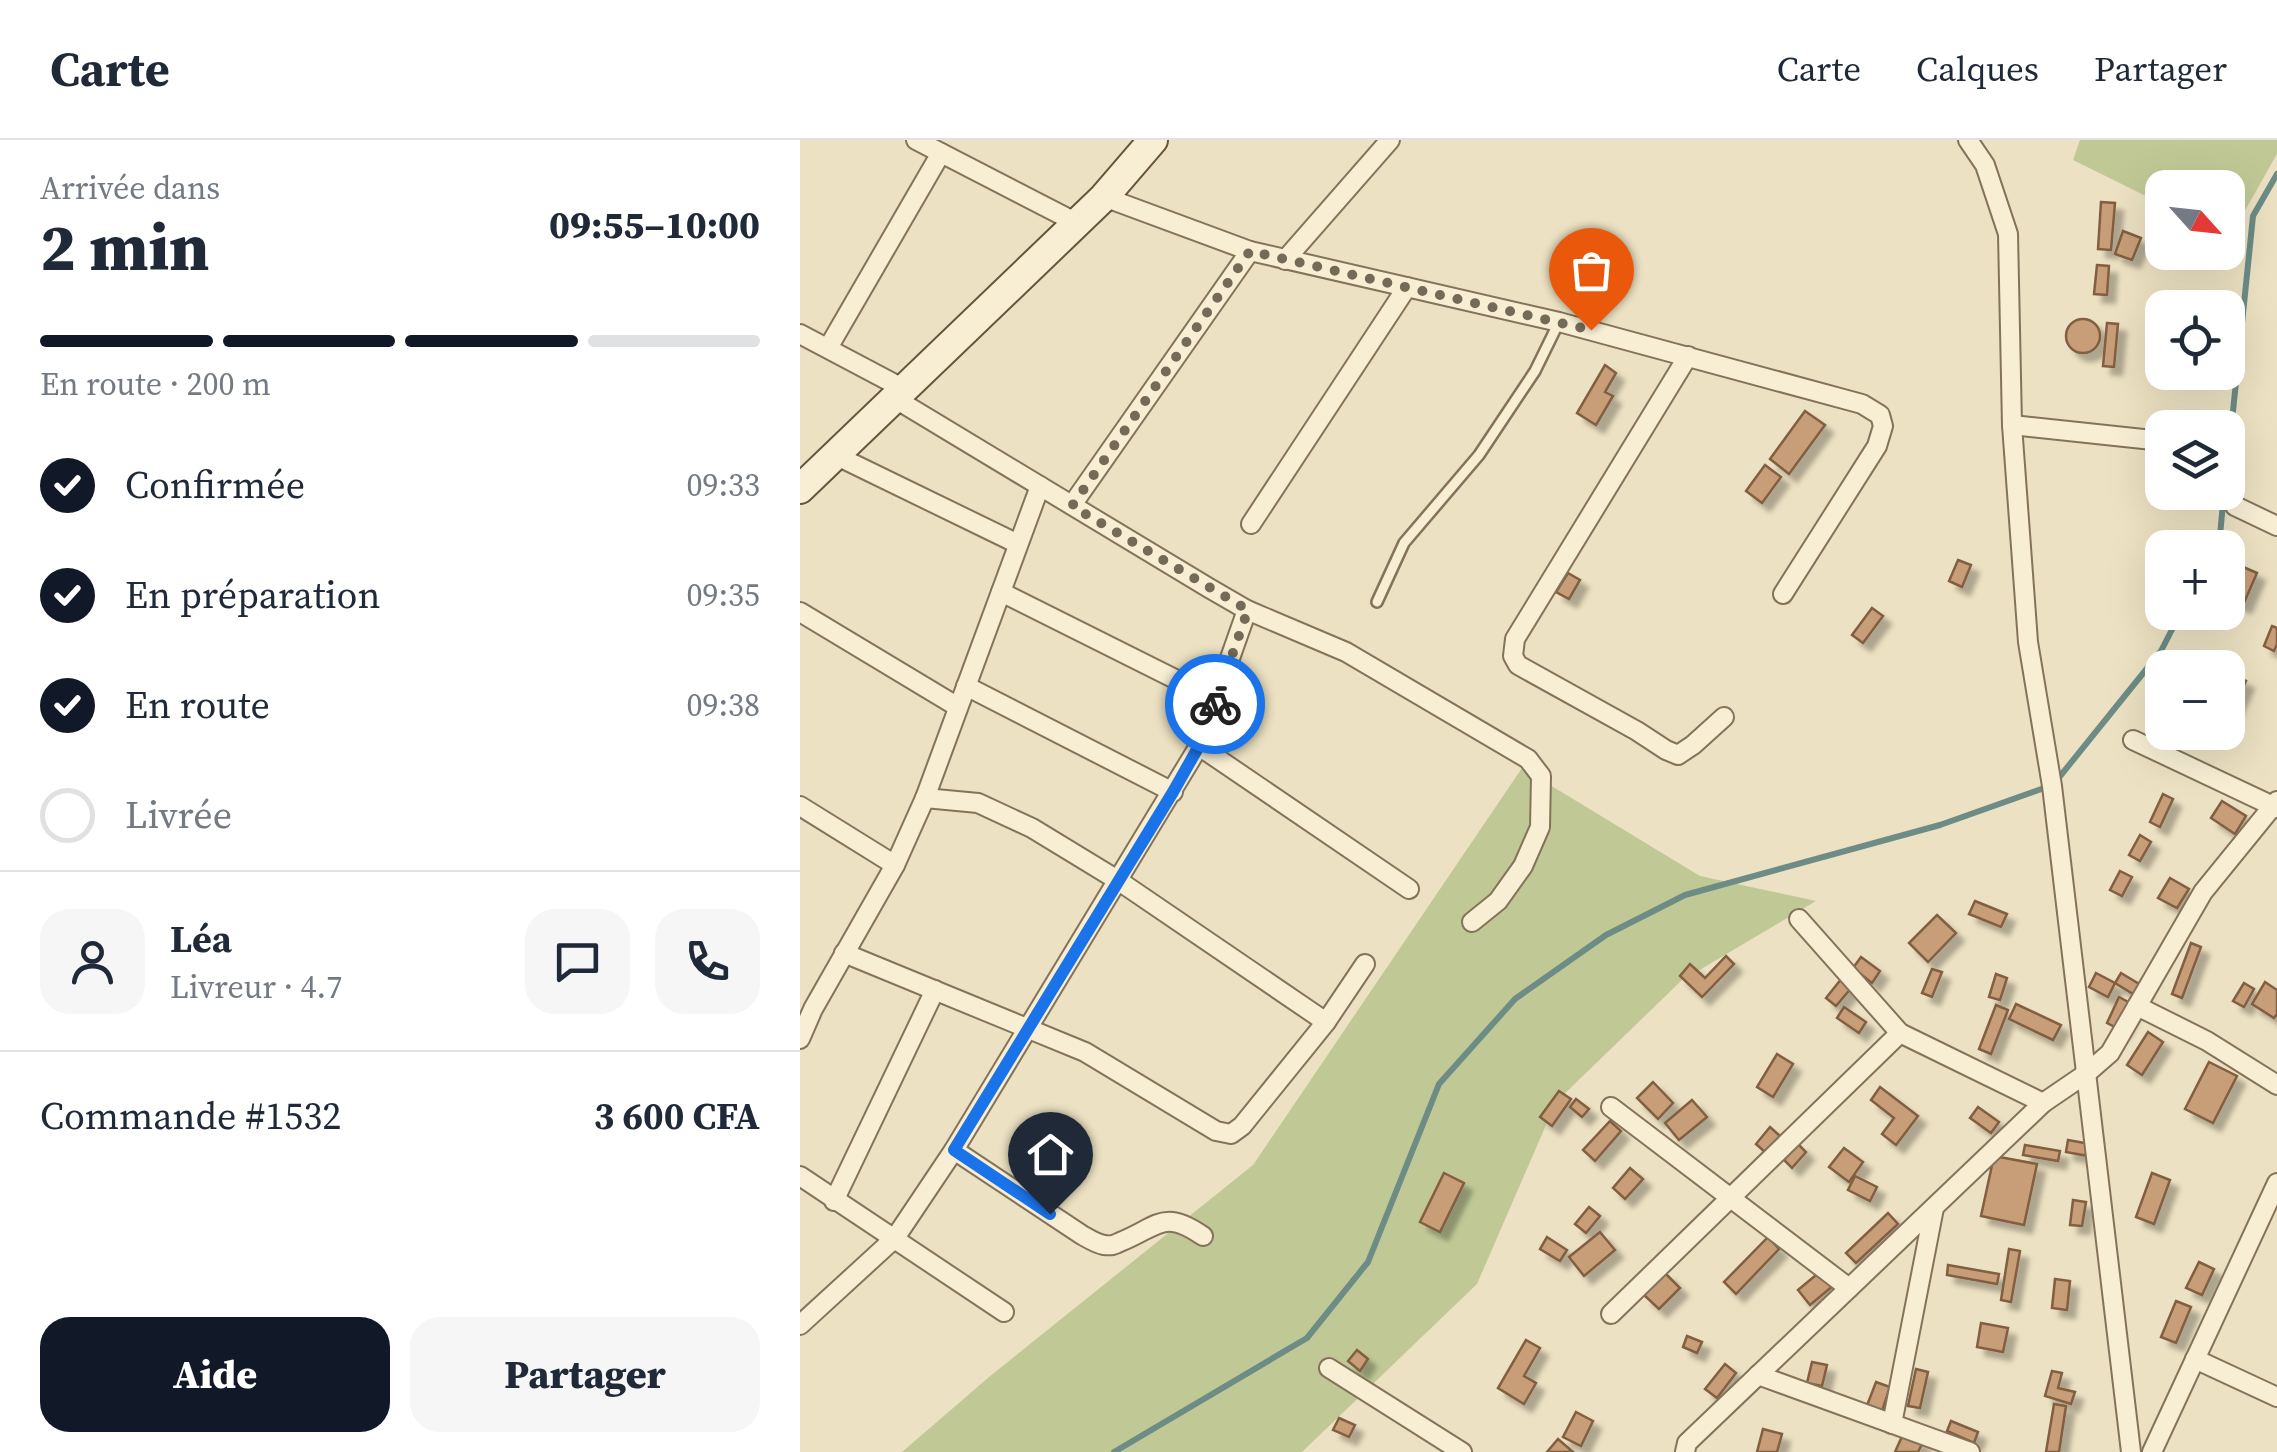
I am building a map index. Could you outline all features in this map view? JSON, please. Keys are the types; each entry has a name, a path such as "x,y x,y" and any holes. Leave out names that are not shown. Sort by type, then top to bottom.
{"street":[{"path":"916,140 944,146 1076,223"},
{"path":"800,489 1104,197 1152,140"},
{"path":"1285,260 1390,140"},
{"path":"1968,140 1985,165 2008,234 2012,425 2028,642 2052,786 2130,1452"},
{"path":"828,348 944,146"},
{"path":"1104,197 1250,251 1559,322 1862,404 1880,415 1882,426 1877,446 1784,594"},
{"path":"1072,506 1250,251"},
{"path":"1250,524 1407,287"},
{"path":"800,334 828,348 1072,506 1248,610 1346,652 1528,760 1542,776 1540,827 1523,866 1498,901 1472,922"},
{"path":"1688,356 1515,639 1513,656 1518,664 1678,755 1724,717"},
{"path":"2012,425 2145,440"},
{"path":"836,455 1018,544"},
{"path":"800,1038 806,1005 844,954 895,864 925,798 1040,486"},
{"path":"2243,510 2277,526"},
{"path":"1001,592 1217,700"},
{"path":"800,1325 895,1238 954,1150 1199,746 1248,610"},
{"path":"800,612 958,708"},
{"path":"966,686 1173,792"},
{"path":"1685,1452 1686,1443 2043,1103 2110,1054 2203,892 2276,805 2133,740"},
{"path":"1199,746 1409,889"},
{"path":"925,798 978,803 1032,828 1118,881 1326,1022"},
{"path":"800,806 895,864"},
{"path":"1799,919 1900,1033 2043,1103"},
{"path":"844,954 1085,1052 1216,1131 1230,1134 1242,1126 1326,1022 1365,964"},
{"path":"834,1200 935,990"},
{"path":"2137,1006 2207,1041 2277,1086"},
{"path":"1611,1314 1900,1033"},
{"path":"1611,1108 1849,1288"},
{"path":"954,1150 1101,1246 1174,1220 1203,1236"},
{"path":"800,1176 1004,1312"},
{"path":"2152,1452 2277,1183"},
{"path":"1892,1424 1934,1207"},
{"path":"2195,1359 2277,1397"},
{"path":"1330,1368 1462,1452"},
{"path":"1758,1376 1970,1452"}],"lane":[{"path":"1377,602 1404,543 1478,455 1535,371 1559,322"}],"green space":[{"path":"2080,140 2277,140 2277,154 2245,211 2245,170 2145,170 2145,196 2073,160"},
{"path":"1522,768 1700,876 1816,901 1681,981 1556,1102 1477,1284 1302,1452 902,1452 1253,1165"}],"building":[{"path":"2101,202 2115,203 2111,250 2098,249"},
{"path":"2123,231 2141,238 2132,260 2115,254"},
{"path":"2097,265 2109,266 2107,295 2094,294"},
{"path":"2083,319 2095,324 2100,336 2095,348 2083,353 2071,348 2066,336 2071,324"},
{"path":"2107,323 2118,324 2114,367 2103,366"},
{"path":"1605,365 1616,373 1605,392 1613,396 1596,425 1577,413"},
{"path":"1805,411 1825,425 1789,474 1770,459"},
{"path":"1765,465 1781,477 1762,503 1746,491"},
{"path":"1958,560 1971,565 1962,587 1949,581"},
{"path":"2245,568 2257,573 2245,600"},
{"path":"1568,573 1580,580 1569,599 1556,592"},
{"path":"1872,608 1883,616 1863,643 1852,635"},
{"path":"2272,626 2277,628 2274,651 2264,646"},
{"path":"2163,794 2173,799 2160,827 2150,822"},
{"path":"2222,801 2246,816 2235,834 2211,818"},
{"path":"2140,835 2151,842 2140,861 2129,855"},
{"path":"2120,871 2132,877 2122,896 2110,890"},
{"path":"2170,878 2189,889 2177,908 2158,898"},
{"path":"1975,901 2007,914 2001,927 1969,914"},
{"path":"1937,915 1956,933 1928,962 1909,943"},
{"path":"2191,943 2201,947 2182,998 2172,994"},
{"path":"1726,956 1734,964 1702,997 1680,976 1690,964 1705,978"},
{"path":"1861,957 1880,971 1872,983 1853,968"},
{"path":"1932,969 1942,972 1932,997 1922,993"},
{"path":"2096,973 2115,983 2108,997 2089,987"},
{"path":"2121,973 2144,987 2138,997 2115,983"},
{"path":"1996,974 2007,978 2000,1000 1989,997"},
{"path":"1842,978 1852,987 1836,1006 1826,998"},
{"path":"2265,982 2277,990 2274,1018 2252,1004"},
{"path":"2244,983 2254,989 2244,1007 2233,1001"},
{"path":"2119,997 2134,1005 2121,1030 2107,1023"},
{"path":"2016,1004 2061,1025 2053,1040 2009,1019"},
{"path":"1996,1005 2008,1010 1991,1054 1979,1049"},
{"path":"1844,1007 1866,1022 1859,1033 1837,1018"},
{"path":"2148,1032 2163,1042 2142,1075 2127,1065"},
{"path":"1777,1054 1793,1064 1773,1097 1757,1087"},
{"path":"2209,1062 2237,1076 2213,1123 2185,1109"},
{"path":"1653,1082 1673,1103 1658,1119 1637,1098"},
{"path":"1880,1087 1918,1116 1896,1145 1882,1134 1894,1118 1871,1100"},
{"path":"1559,1091 1571,1099 1552,1126 1540,1117"},
{"path":"1576,1099 1589,1109 1582,1117 1570,1107"},
{"path":"1692,1100 1707,1117 1679,1140 1665,1123"},
{"path":"1978,1107 1999,1122 1991,1133 1970,1118"},
{"path":"1610,1121 1621,1131 1595,1161 1583,1150"},
{"path":"1770,1127 1780,1136 1766,1153 1756,1144"},
{"path":"2068,1140 2090,1144 2088,1156 2066,1152"},
{"path":"1798,1144 1806,1152 1792,1168 1784,1160"},
{"path":"2025,1145 2060,1151 2058,1161 2023,1155"},
{"path":"1844,1148 1863,1162 1849,1182 1829,1167"},
{"path":"1994,1156 2037,1164 2024,1225 1981,1216"},
{"path":"1630,1168 1643,1179 1625,1199 1613,1188"},
{"path":"1444,1173 1464,1183 1440,1232 1420,1222"},
{"path":"2152,1173 2170,1180 2154,1224 2136,1217"},
{"path":"1855,1176 1877,1187 1870,1201 1848,1190"},
{"path":"2073,1200 2086,1202 2082,1226 2070,1225"},
{"path":"1589,1207 1600,1216 1586,1233 1575,1224"},
{"path":"1888,1213 1898,1224 1856,1263 1846,1253"},
{"path":"1600,1232 1615,1250 1584,1276 1569,1257"},
{"path":"1547,1237 1567,1250 1560,1261 1540,1249"},
{"path":"1768,1237 1779,1249 1736,1294 1724,1282"},
{"path":"2009,1249 2020,1251 2011,1302 2001,1300"},
{"path":"2199,1262 2214,1269 2202,1295 2186,1288"},
{"path":"1948,1265 1999,1274 1997,1284 1947,1275"},
{"path":"1822,1270 1834,1285 1810,1305 1798,1290"},
{"path":"1665,1273 1680,1288 1659,1309 1644,1295"},
{"path":"2055,1279 2070,1281 2067,1310 2052,1308"},
{"path":"2176,1301 2191,1307 2176,1343 2161,1337"},
{"path":"1981,1323 2008,1328 2003,1352 1977,1347"},
{"path":"1687,1336 1702,1342 1697,1353 1683,1347"},
{"path":"1526,1340 1540,1348 1524,1376 1536,1383 1524,1404 1498,1388"},
{"path":"1357,1350 1368,1359 1360,1371 1348,1361"},
{"path":"1812,1362 1827,1365 1822,1386 1807,1383"},
{"path":"1725,1364 1736,1373 1717,1398 1705,1389"},
{"path":"1916,1369 1928,1372 1920,1408 1908,1406"},
{"path":"2052,1371 2062,1373 2058,1388 2075,1392 2071,1404 2045,1396"},
{"path":"1876,1382 1890,1387 1881,1414 1866,1408"},
{"path":"2054,1404 2066,1406 2059,1452 2046,1452"},
{"path":"1576,1412 1593,1421 1581,1446 1563,1437"},
{"path":"1339,1418 1355,1425 1349,1437 1333,1430"},
{"path":"1951,1421 1978,1432 1974,1443 1947,1431"},
{"path":"1763,1429 1782,1434 1777,1452 1757,1452"},
{"path":"1903,1434 1923,1442 1918,1452 1895,1452"},
{"path":"1558,1439 1573,1452 1547,1452"}],"waterway":[{"path":"2233,410 2253,216 2277,174"},
{"path":"2221,530 2222,510"},
{"path":"2057,780 2161,651 2172,630"},
{"path":"1114,1452 1307,1338 1368,1262 1439,1084 1515,999 1606,935 1685,895 1940,825 2047,787"}],"way so far":[{"path":"1215,704 1248,610 1072,506 1250,251 1591,330"}],"route":[{"path":"1050,1214 954,1150 1173,792 1199,746 1215,704"}]}
